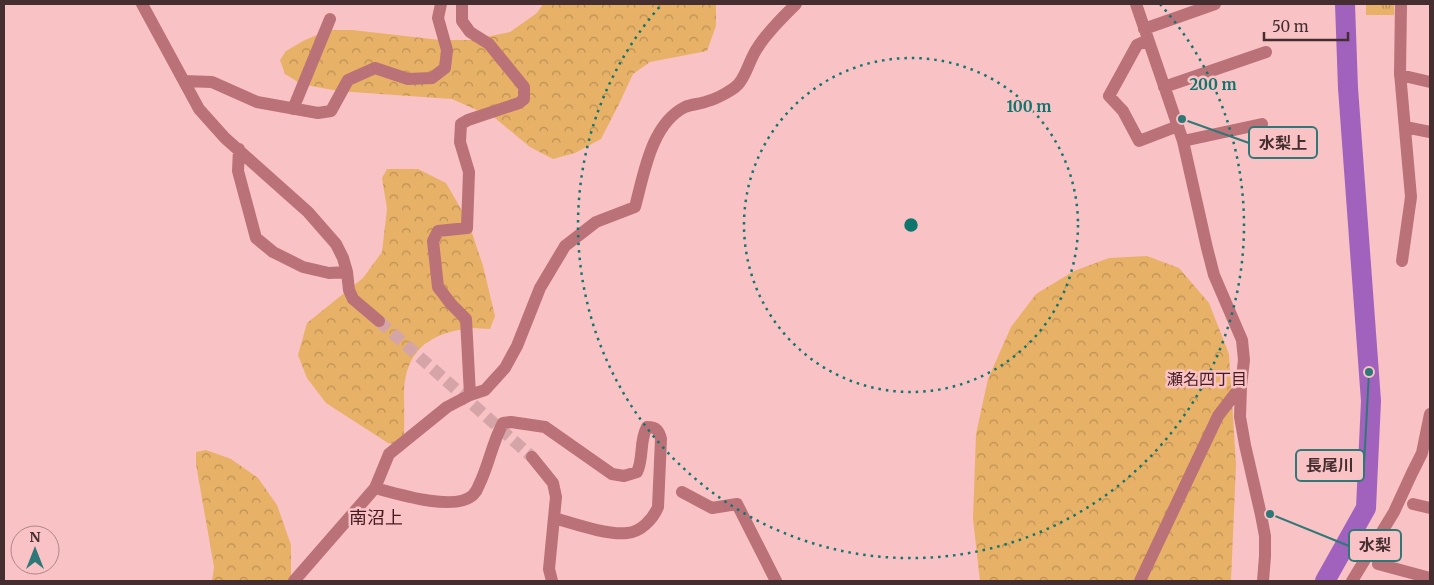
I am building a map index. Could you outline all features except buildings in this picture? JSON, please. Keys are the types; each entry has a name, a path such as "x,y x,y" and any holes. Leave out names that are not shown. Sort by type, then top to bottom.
{"street":[{"path":"142,4 199,109 225,138 308,212 336,244 347,272 349,290 353,299 379,321"},
{"path":"184,82 212,82 257,102 318,113 331,111 348,80 375,68 408,79 432,78 445,68 447,50 438,18 441,4"},
{"path":"462,4 462,21 470,32 489,44 524,87 524,99 519,103 468,120 462,124 460,142 469,172 467,228 438,231 433,241 438,287 466,319 470,395"},
{"path":"294,581 375,488 389,454 448,407 470,395 485,390 505,368 517,346 540,288 565,246 596,222 635,207 650,151 660,132 672,116 686,107 710,101 740,83 757,48 773,27 796,4"},
{"path":"1136,4 1183,141 1214,275 1242,340 1244,360 1240,417 1264,536 1263,581"},
{"path":"1178,126 1139,141 1124,111 1109,96 1137,45 1146,34 1215,4"},
{"path":"1401,4 1400,75 1411,197 1402,261"},
{"path":"294,109 330,19"},
{"path":"1164,87 1266,52"},
{"path":"1400,75 1430,82"},
{"path":"1183,141 1262,124"},
{"path":"1405,127 1430,132"},
{"path":"238,150 238,171 256,238 273,252 303,267 329,273 347,272"},
{"path":"1140,581 1218,416 1241,386"},
{"path":"1352,581 1394,512 1422,453 1430,414"},
{"path":"375,488 411,498 439,502 461,501 473,495 479,485 497,434 503,423 511,422 545,428 612,474 624,476 637,472 640,465 643,433 647,427 654,427 659,430 661,438 658,507 654,516 644,526 628,533 607,532 554,518"},
{"path":"532,457 553,483 556,497 549,569 552,581"},
{"path":"682,492 712,508 737,504 776,581"},
{"path":"1413,504 1430,508"},
{"path":"1378,564 1430,578"}],"green space":[{"path":"543,4 716,4 716,26 707,51 650,62 633,74 601,139 575,153 553,159 530,147 495,118 452,99 338,91 301,84 285,74 280,60 286,51 328,30 352,30 440,40 472,40 510,32 537,13"},
{"path":"1366,4 1394,4 1394,15 1366,15"},
{"path":"387,169 418,169 446,183 468,221 483,266 495,316 490,329 467,328 439,336 429,341 414,356 409,366 404,391 403,445 388,443 326,403 307,378 298,355 307,323 363,278 382,252 387,209 382,178"},
{"path":"1147,256 1179,268 1209,303 1229,354 1236,465 1231,581 980,581 973,519 976,434 988,379 1011,327 1036,294 1074,271 1109,258"},
{"path":"206,450 231,459 258,478 277,505 291,545 291,581 212,581 214,567 196,464 196,452"}],"waterway":[{"path":"1325,581 1366,508 1371,401 1348,88 1345,4"}],"tunnel":[{"path":"379,321 532,457"}],"place":[{"name":"水梨上","path":"1182,119"},
{"name":"長尾川","path":"1369,372"},
{"name":"水梨","path":"1270,514"}],"district":[{"name":"瀬名四丁目","path":"1207,379"},
{"name":"南沼上","path":"376,518"}]}
